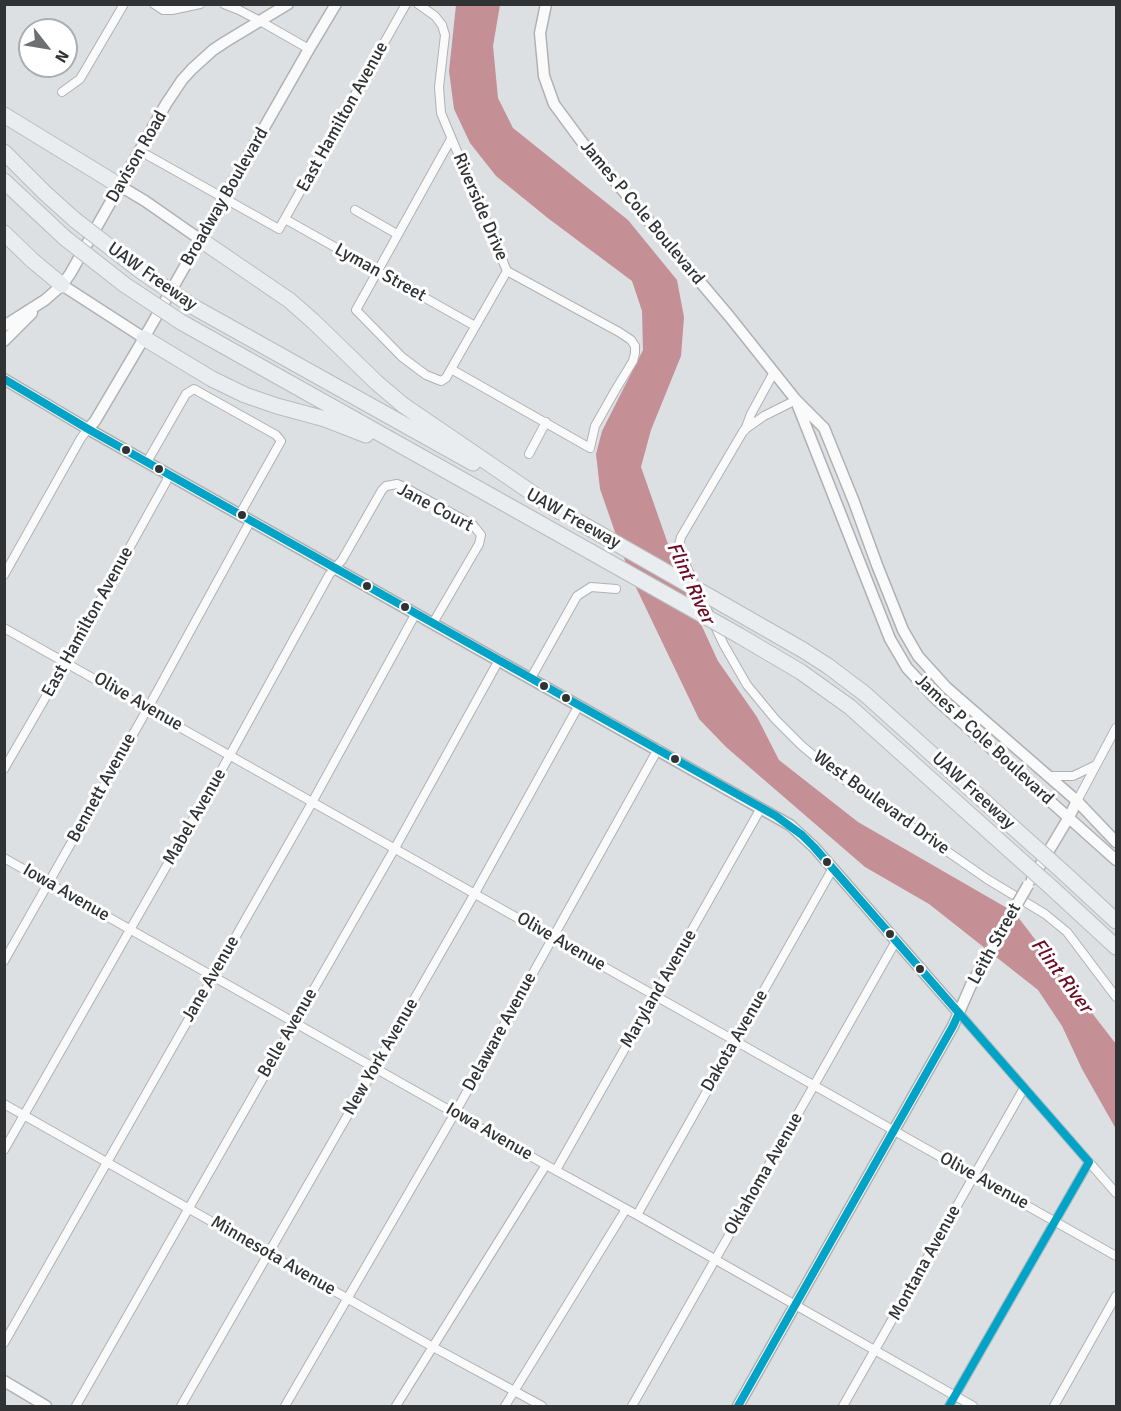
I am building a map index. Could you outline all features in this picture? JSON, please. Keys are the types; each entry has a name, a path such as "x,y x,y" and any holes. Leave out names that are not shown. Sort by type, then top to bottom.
{"highway":[{"path":"4,115 120,186"},
{"name":"UAW Freeway","path":"4,152 75,220 134,267 192,306 577,521 828,666 865,694 1116,921"},
{"name":"UAW Freeway","path":"4,181 65,238 152,304 181,322 801,672 850,707 1116,947"},
{"path":"4,233 62,285"},
{"path":"201,240 289,300 376,383 403,405 561,512"},
{"path":"144,338 212,379 245,395 331,421 428,461"}],"street":[{"path":"63,92 80,79 124,4"},
{"path":"154,4 163,10 200,4"},
{"path":"225,4 309,49"},
{"name":"Davison Road","path":"4,326 45,300 62,285 70,274 166,104 182,80 213,50 288,4"},
{"name":"Broadway Boulevard","path":"4,575 81,438 95,421 144,338 336,4"},
{"name":"East Hamilton Avenue","path":"225,198 279,229 406,4"},
{"name":"Riverside Drive","path":"418,4 435,16 442,25 445,35 439,87 441,113 507,271 619,332 631,340 634,346 633,362 595,426 590,448 546,422"},
{"name":"James P Cole Boulevard","path":"546,4 540,33 544,76 554,104 582,142 729,316 796,400 824,428 903,630 918,656 947,688 1077,801 1116,842"},
{"path":"451,139 356,310 402,357 426,375 441,381 446,378 507,271"},
{"path":"140,151 225,198"},
{"path":"120,186 201,240"},
{"path":"355,210 397,234"},
{"name":"Lyman Street","path":"285,219 475,326"},
{"path":"62,285 144,338"},
{"path":"4,341 45,300"},
{"path":"451,369 546,422 529,454"},
{"path":"744,430 774,372"},
{"path":"4,380 790,825 833,868 1116,1192"},
{"path":"147,462 186,393 194,389 276,435 281,441 240,514"},
{"path":"744,430 764,416 796,400"},
{"name":"James P Cole Boulevard","path":"796,400 890,639 906,668 937,700 1116,860"},
{"name":"West Boulevard Drive","path":"744,430 681,537 678,549 724,645 747,685 775,719 833,772 987,879 1045,914 1068,932 1116,997"},
{"name":"East Hamilton Avenue","path":"4,769 66,662 169,474"},
{"name":"Jane Court","path":"386,486 397,484 402,486 473,525 481,535 479,544 434,623"},
{"name":"Mabel Avenue","path":"4,1150 230,755 329,575 342,560 386,486"},
{"name":"Bennett Avenue","path":"4,961 148,708 251,520"},
{"path":"531,678 577,596 591,587 616,589"},
{"name":"Jane Avenue","path":"4,1343 313,801 416,613"},
{"name":"Olive Avenue","path":"4,628 1116,1256"},
{"name":"Belle Avenue","path":"76,1407 395,848 499,660"},
{"name":"New York Avenue","path":"181,1407 475,893 579,705"},
{"name":"Leith Street","path":"738,1407 953,1026 971,985 1069,818 1116,728"},
{"name":"Delaware Avenue","path":"285,1407 455,1113 658,749"},
{"path":"1047,776 1073,776 1096,765"},
{"name":"Maryland Avenue","path":"556,1170 761,808"},
{"name":"Iowa Avenue","path":"4,858 974,1407"},
{"name":"Dakota Avenue","path":"637,1215 833,868"},
{"name":"Oklahoma Avenue","path":"632,1407 896,941"},
{"name":"Montana Avenue","path":"843,1407 1024,1089"},
{"name":"Minnesota Avenue","path":"4,1104 542,1407"},
{"path":"948,1407 1089,1162"},
{"path":"396,1407 546,1165"},
{"path":"505,1407 626,1209"},
{"path":"1054,1407 1116,1296"},
{"path":"4,1381 46,1407"}],"water":[{"name":"Flint River","path":"456,5 500,5 493,46 498,98 513,128 628,220 677,280 684,317 681,356 651,430 641,467 681,581 718,661 757,717 779,760 858,822 1014,912 1116,1044 1116,1129 1082,1069 1062,1026 1038,990 929,904 865,867 726,747 699,719 630,575 600,489 596,454 602,431 643,350 642,311 632,281 496,176 470,143 454,109 449,71"}],"transit line":[{"path":"4,379 88,429 776,816 814,847 1089,1162 949,1406"},
{"path":"738,1406 959,1013"}]}
